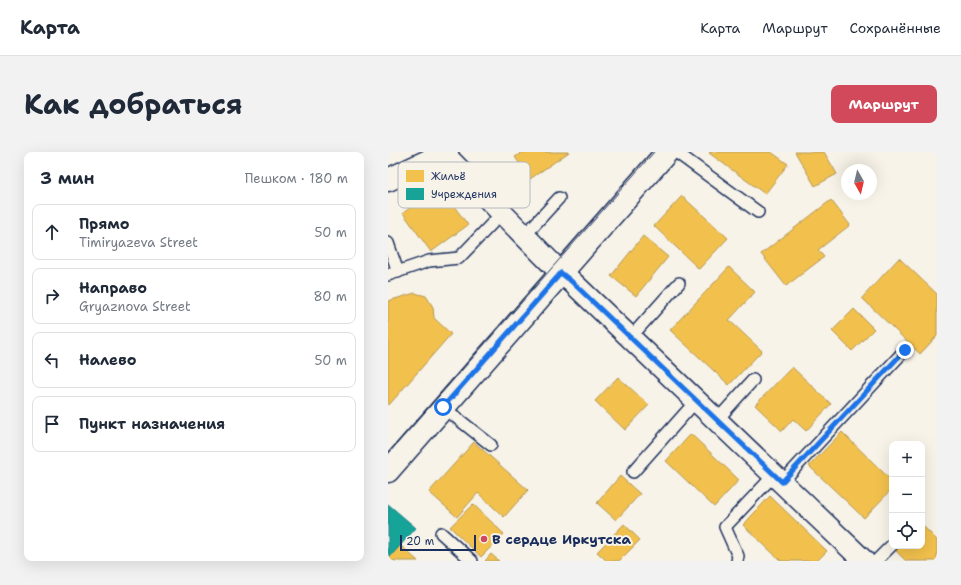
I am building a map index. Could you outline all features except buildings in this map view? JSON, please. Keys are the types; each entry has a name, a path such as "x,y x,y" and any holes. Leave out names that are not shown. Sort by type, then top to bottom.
{"street":[{"path":"388,471 667,152"},
{"path":"425,162 444,153 453,162"},
{"path":"388,180 398,175"},
{"path":"497,208 561,273 864,561"}],"lane":[{"path":"676,152 758,212"},
{"path":"524,236 559,198"},
{"path":"388,243 393,274 429,261 459,258 502,213"},
{"path":"630,338 679,283"},
{"path":"738,561 738,556 725,527 778,478 905,350"},
{"path":"717,420 753,380"},
{"path":"633,472 696,401"},
{"path":"443,407 491,445"},
{"path":"441,533 472,561"},
{"path":"876,561 889,548"}],"tram line":[{"path":"388,454 654,152"}],"place":[{"name":"В сердце Иркутска","path":"484,539"}],"route":[{"path":"443,407 561,273 782,482 905,350"}]}
